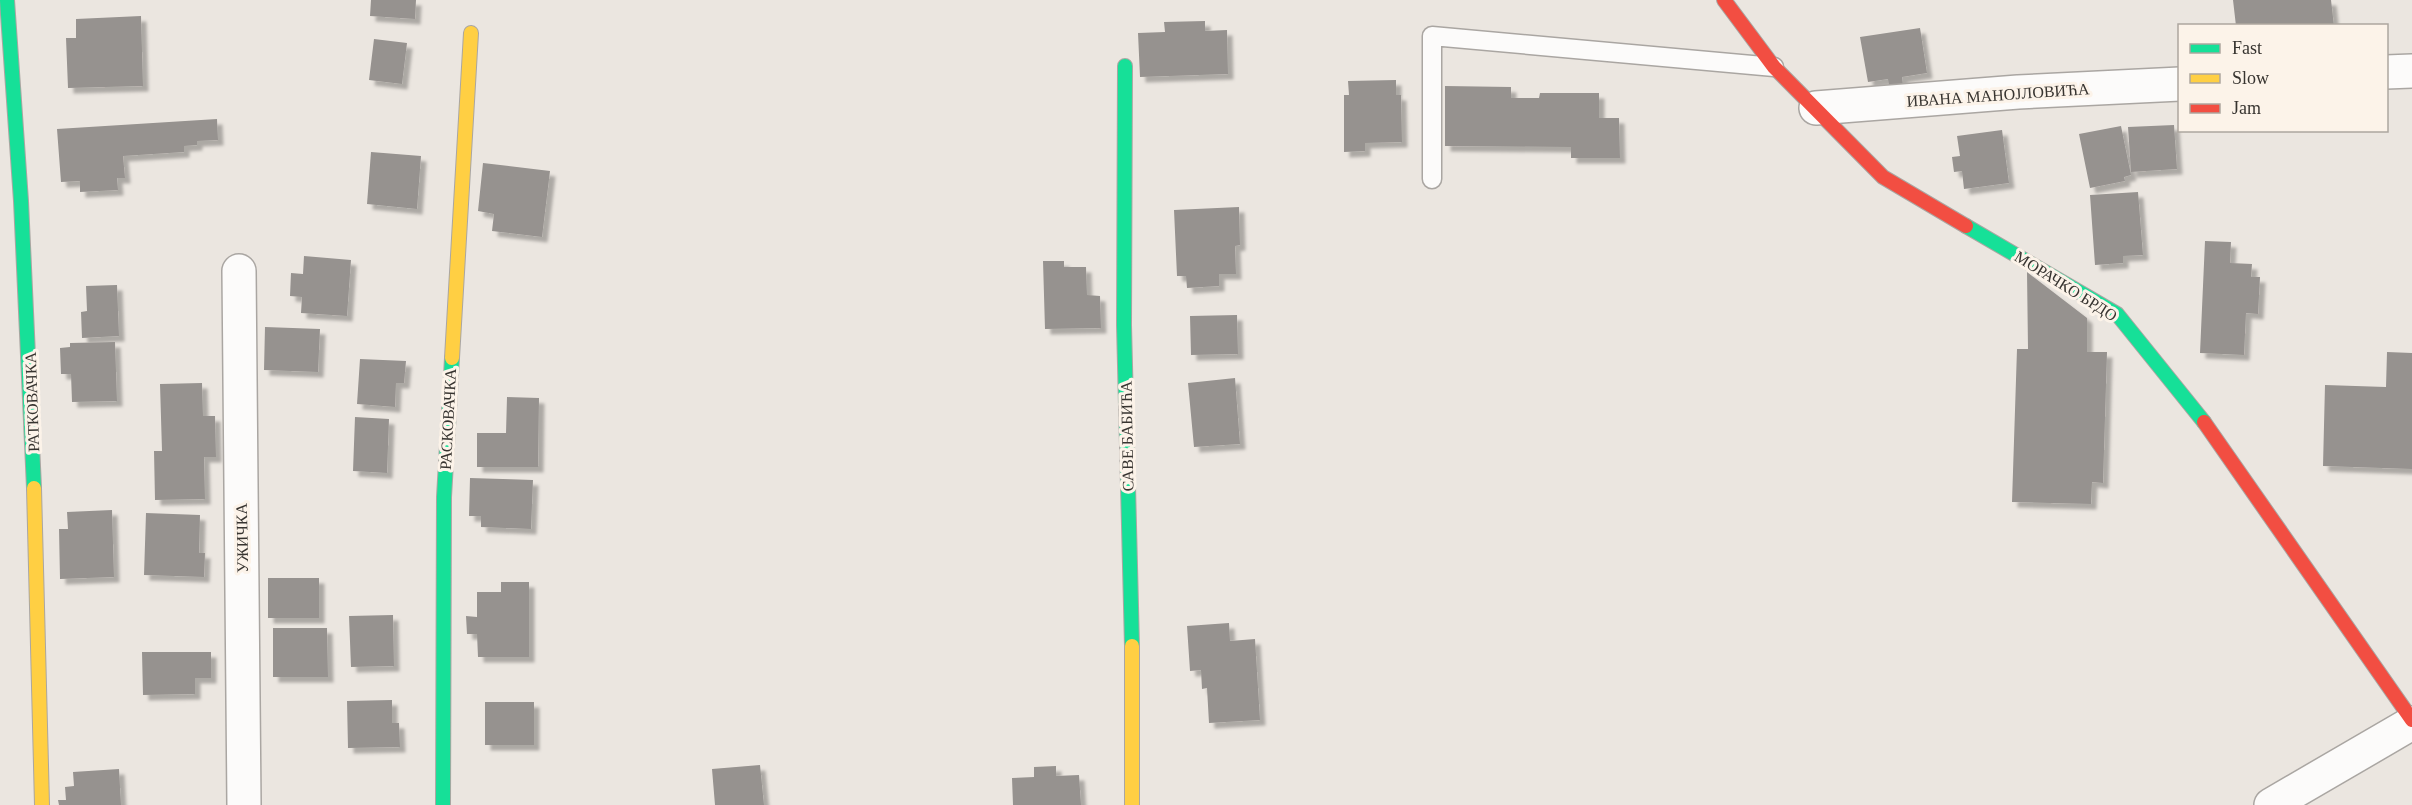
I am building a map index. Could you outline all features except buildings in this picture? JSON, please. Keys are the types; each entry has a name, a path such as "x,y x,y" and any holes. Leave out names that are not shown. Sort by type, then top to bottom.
{"street":[{"name":"РАТКОВАЧКА","path":"7,0 24,225 30,352 42,805"},
{"name":"МОРАЧКО БРДО","path":"1724,0 1774,67 1883,177 2117,314 2212,432 2412,721"},
{"name":"РАСКОВАЧКА","path":"444,805 444,497 471,33"},
{"name":"САВЕ БАБИЋА","path":"1125,66 1124,326 1132,650 1132,805"},
{"path":"2388,72 2412,71"},
{"name":"ИВАНА МАНОЈЛОВИЋА","path":"1816,108 2018,92 2178,84"},
{"name":"УЖИЧКА","path":"239,271 244,805"},
{"path":"2271,805 2412,721"}],"lane":[{"path":"1432,179 1432,36 1774,67"}],"traffic: fast":[{"path":"7,0 21,201 34,488"},
{"path":"1125,66 1124,325 1132,646"},
{"path":"1966,226 2117,314 2204,422"},
{"path":"443,805 444,497 452,358"}],"traffic: slow":[{"path":"452,358 471,33"},
{"path":"34,488 42,805"},
{"path":"1132,646 1132,805"}],"traffic: jam":[{"path":"1724,0 1774,67 1883,177 1966,226"},
{"path":"2204,422 2412,720"}]}
